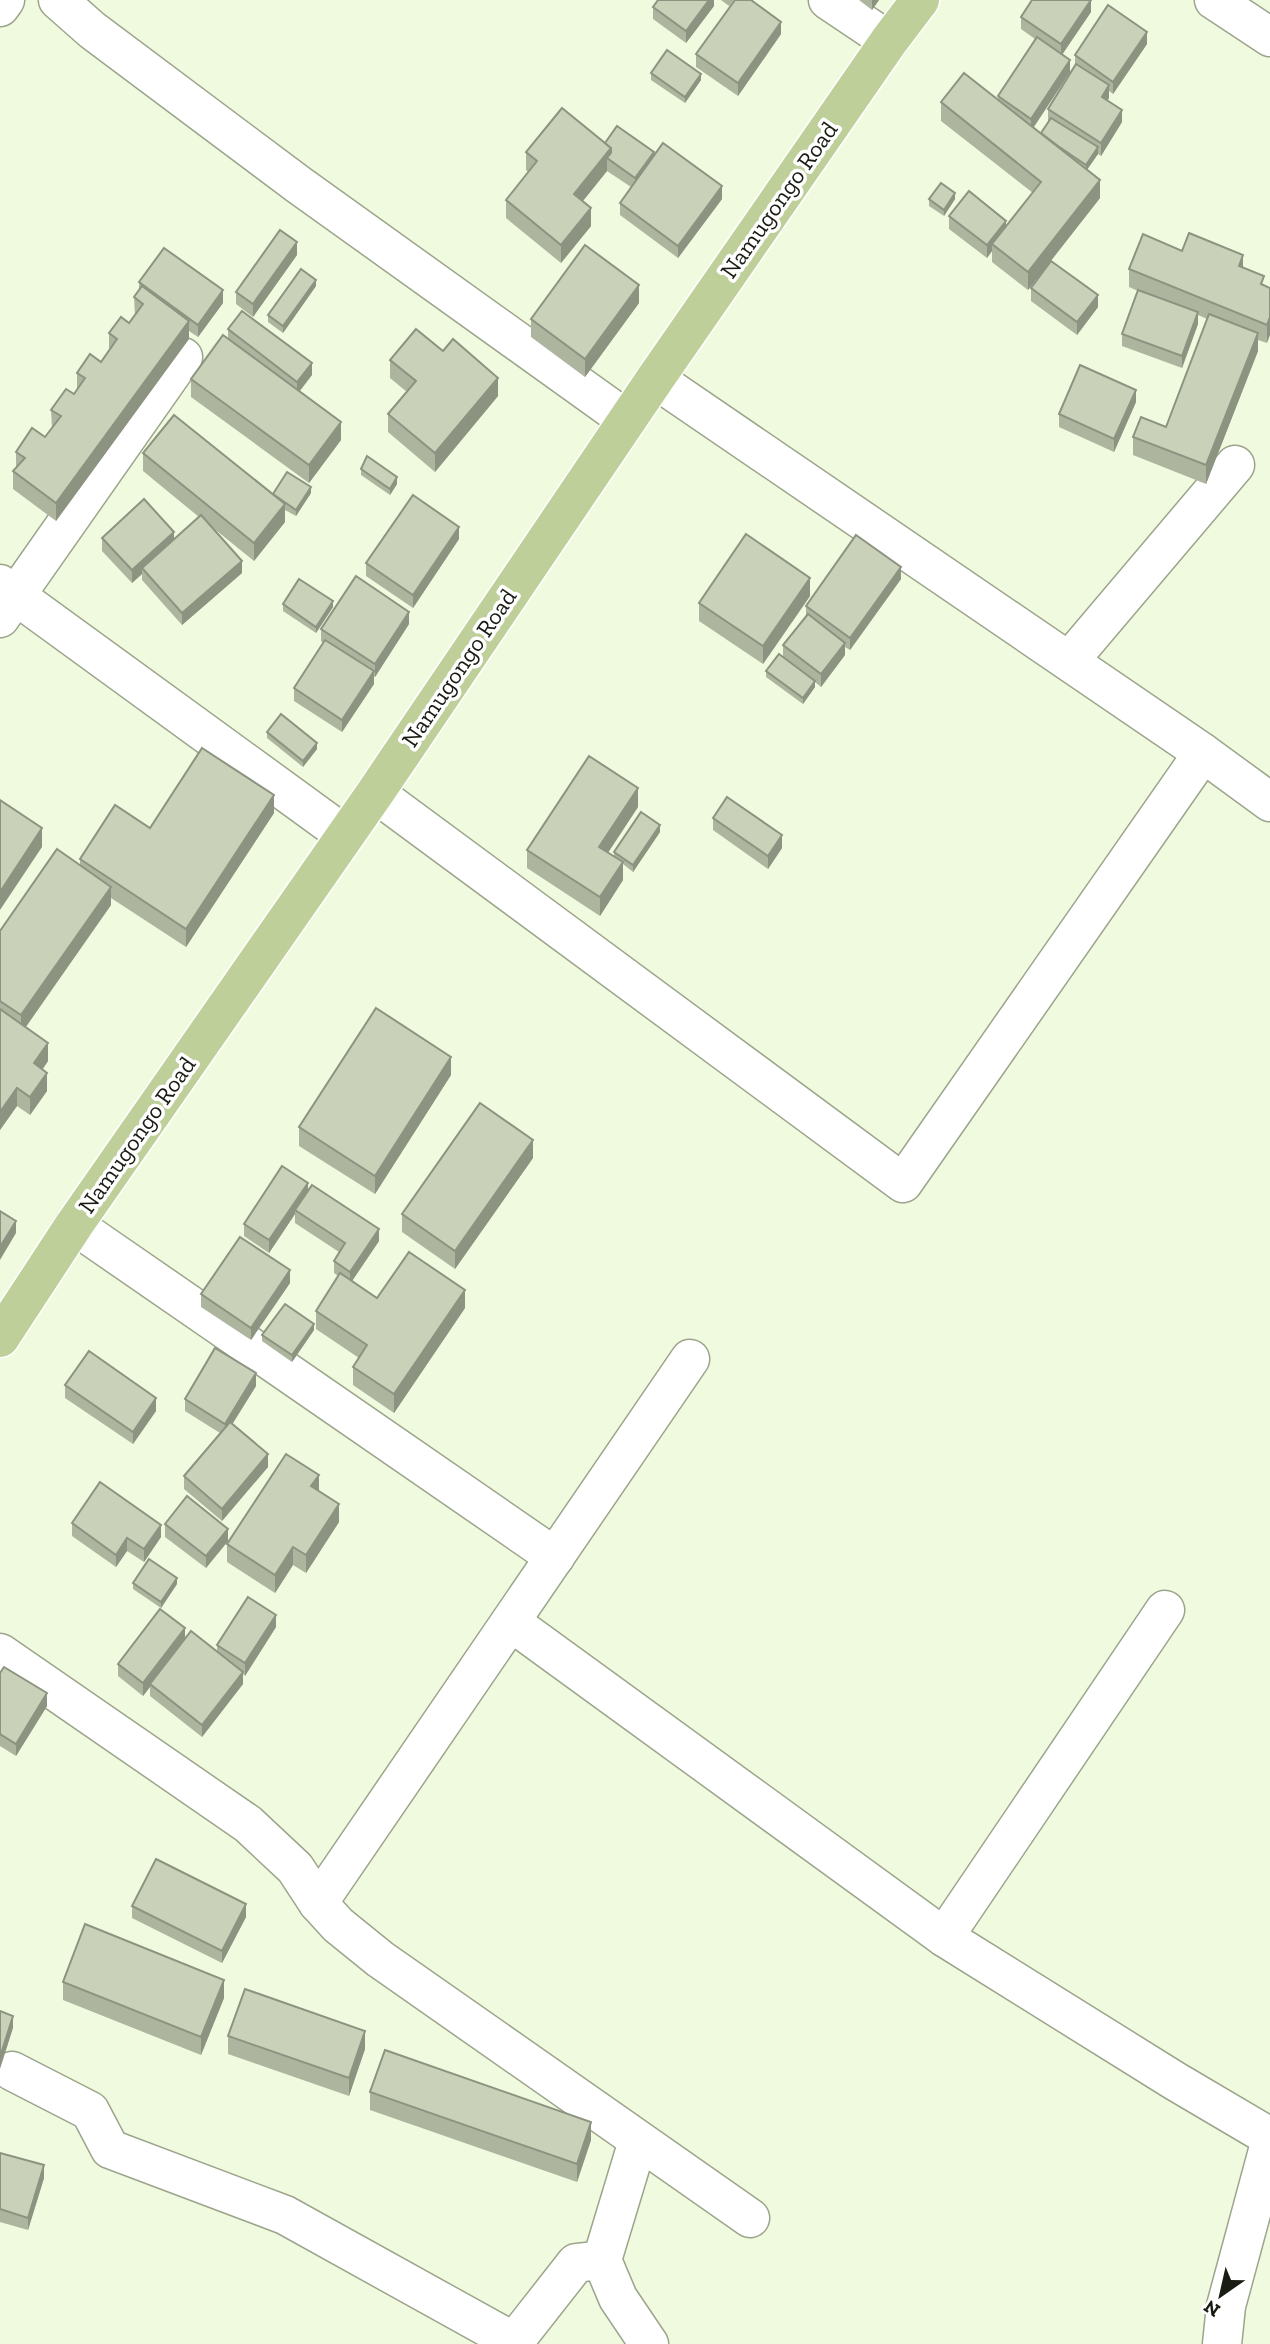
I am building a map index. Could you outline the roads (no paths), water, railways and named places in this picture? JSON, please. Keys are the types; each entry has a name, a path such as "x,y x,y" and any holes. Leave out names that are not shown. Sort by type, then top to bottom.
{"main road":[{"name":"Namugongo Road","path":"0,1338 74,1225 374,793 655,379 920,0"}],"street":[{"path":"0,7 5,0"},
{"path":"58,0 92,30 276,168 627,420"},
{"path":"828,0 889,41"},
{"path":"1214,0 1270,37"},
{"path":"183,357 5,599 345,835"},
{"path":"655,379 1203,753 1270,802"},
{"path":"1069,662 1235,465"},
{"path":"374,793 903,1183 1203,753"},
{"path":"74,1225 555,1557"},
{"path":"318,1903 690,1359"},
{"path":"944,1937 1165,1610"},
{"path":"511,1622 944,1937 1270,2137"},
{"path":"0,1653 248,1824 295,1868 318,1903 338,1925 380,1959 750,2218"},
{"path":"12,2071 90,2112 110,2149 285,2215 514,2342 576,2263 603,2260"},
{"path":"638,2141 603,2260 618,2298 649,2344"},
{"path":"1222,2344 1226,2306 1256,2252 1270,2143"}]}
